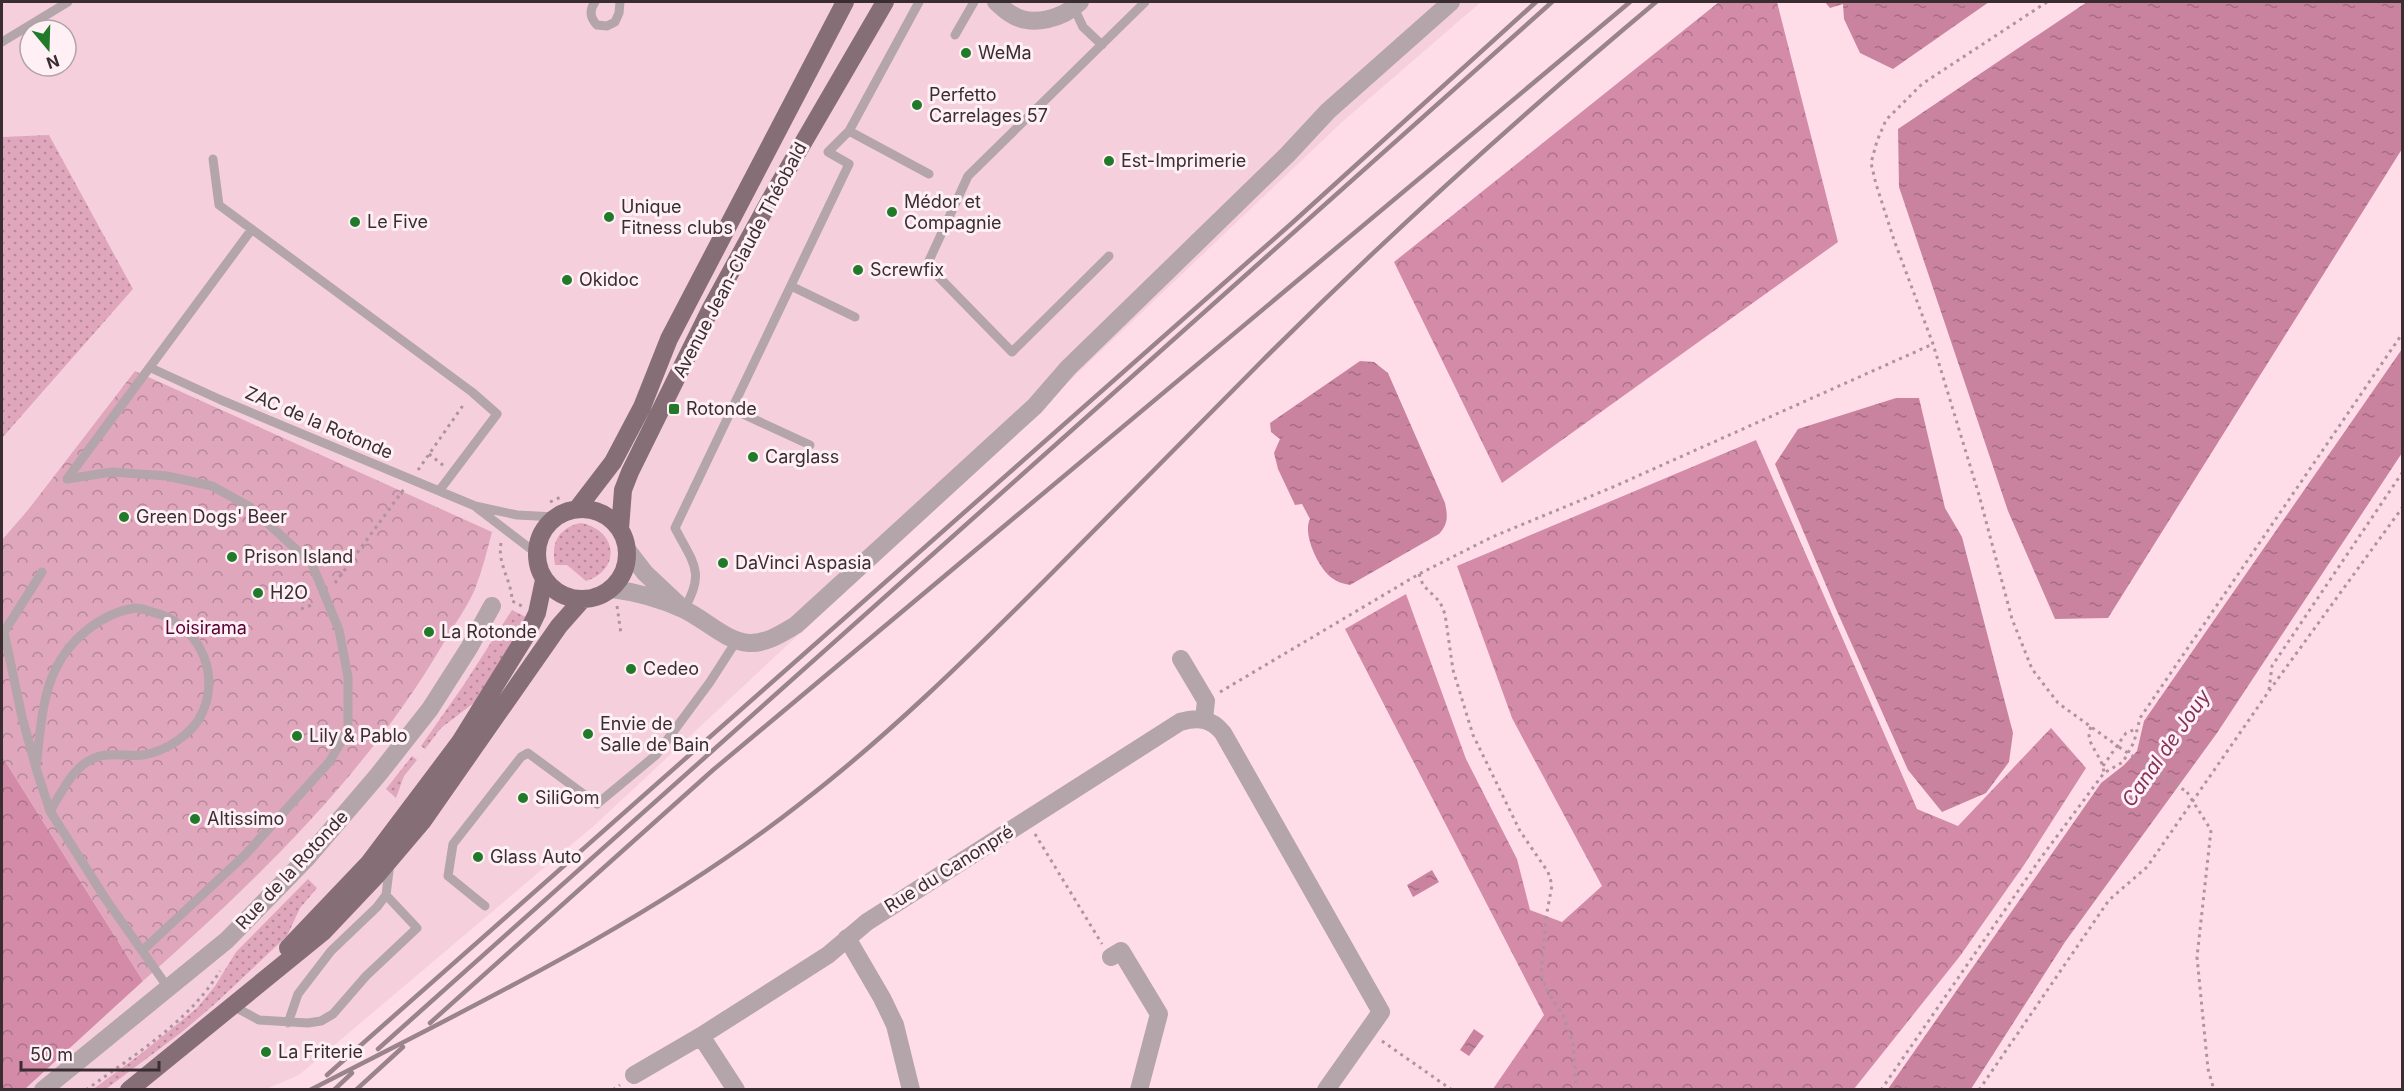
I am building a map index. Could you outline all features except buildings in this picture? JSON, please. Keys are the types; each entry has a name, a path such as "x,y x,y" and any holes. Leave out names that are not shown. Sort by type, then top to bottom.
{"main road":[{"name":"Avenue Jean-Claude Théobald","path":"573,501 613,462 642,407 669,339 845,2"},
{"name":"Avenue Jean-Claude Théobald","path":"620,529 623,490 630,472 711,308 775,190 885,2"},
{"path":"573,501 608,517 620,529 628,551 624,572 614,596 582,600 567,598 554,591 544,580 538,568 536,553 550,510 573,501"},
{"path":"233,1006 375,855 427,787 481,712 527,634 537,613 544,580"},
{"path":"129,1089 323,932 390,860 429,814 559,626 582,600"}],"street":[{"path":"996,2 1012,15 1029,20 1053,19 1077,5"},
{"path":"628,551 650,578 684,609 737,640 750,643 768,640 796,625 1035,406 1068,368 1288,154 1329,111 1451,2"},
{"path":"614,596 647,597 684,609"},
{"name":"Rue de la Rotonde","path":"43,1089 227,940 307,858 371,784 430,709 469,648 492,606"},
{"path":"1180,659 1206,700 1204,719 1215,723 1223,733 1381,1012 1326,1089"},
{"name":"Rue du Canonpré","path":"634,1075 701,1036 828,955 867,922 1180,722 1204,719"},
{"path":"847,939 895,1025 912,1089"},
{"path":"1110,957 1122,951 1159,1014 1139,1089"},
{"path":"701,1036 736,1089"}],"lane":[{"path":"2,42 68,2"},
{"path":"595,2 591,12 592,20 597,25 607,26 615,22 620,2"},
{"path":"684,609 694,593 697,575 675,528 849,164 828,152 849,131 919,2"},
{"path":"955,35 974,2"},
{"path":"1109,256 1012,352 927,265 968,176 1145,2"},
{"path":"1077,5 1083,27 1102,45"},
{"path":"849,131 929,174"},
{"path":"213,159 219,205 472,392 497,414 439,491"},
{"path":"143,950 245,855 330,761 348,729 348,677 339,630 312,564 250,507 212,486 167,476 112,472 68,478 252,229"},
{"path":"791,286 855,317"},
{"name":"ZAC de la Rotonde","path":"151,368 221,400 475,506 518,515 550,510"},
{"path":"732,409 810,445"},
{"name":"ZAC de la Rotonde","path":"475,506 536,553"},
{"path":"42,572 4,632 36,768 50,811 105,898 169,989"},
{"path":"36,768 46,695 65,653 81,635 108,616 136,608 162,614 183,625 199,646 208,666 209,690 203,712 186,734 167,748 142,755 97,757 83,765 73,774 50,811"},
{"path":"485,906 448,876 453,844 521,757 528,753 597,804 656,755 710,682 737,640"},
{"path":"288,1023 298,994 331,951 377,907 386,895 390,877 390,860"},
{"path":"233,1006 260,1020 288,1023 321,1022 333,1014 366,976 417,928 386,895"}],"path":[{"path":"2047,2 1922,84 1886,120 1871,163 1875,184 1934,344 1979,495 2012,619 2032,669 2058,703 2187,792 2211,830 2197,957 2208,1069 2214,1089"},
{"path":"1881,1089 2040,860 2104,773 2123,762 2134,742 2140,718 2403,334"},
{"path":"1206,700 1419,574 1492,537 1613,487 1934,344"},
{"path":"300,609 321,602 326,597 472,392"},
{"path":"429,454 453,472"},
{"path":"2268,691 2272,666 2403,473"},
{"path":"550,510 573,501"},
{"path":"1979,1089 2109,900 2147,867 2268,691 2403,508"},
{"path":"502,538 500,559 512,588 512,601 537,613"},
{"path":"1419,574 1423,585 1440,603 1445,614 1453,670 1473,735 1520,831 1548,872 1552,885 1546,918 1541,976 1564,1017 1573,1043 1576,1081 1574,1089"},
{"path":"614,596 621,634"},
{"path":"2091,727 2087,735 2088,740 2101,757 2104,773"},
{"path":"2103,766 2126,733 2136,729"},
{"path":"1027,820 1110,957"},
{"path":"1367,1031 1452,1089"}],"shaded area":[{"path":"2,2 1481,2 1341,123 1039,410 596,824 299,1075 264,1090 2,1090 2,438 133,289 49,136 2,137"}],"green space":[{"path":"1719,2 1777,2 1838,242 1502,483 1394,262"},
{"path":"49,135 133,289 2,438 2,137"},
{"name":"Loisirama","path":"135,371 492,532 480,575 468,603 413,692 380,738 344,782 267,865 143,981 2,756 2,540 28,510"},
{"path":"1756,440 1917,809 1958,826 2051,728 2086,768 2024,865 1960,956 1854,1089 1493,1089 1544,1015 1345,629 1406,594 1466,759 1517,859 1530,910 1562,922 1602,886 1512,718 1457,566"},
{"path":"581,523 602,533 608,541 610,550 610,559 605,568 598,575 586,581 567,565 555,565 554,557 555,543 558,538 573,525"},
{"path":"512,610 526,617 479,699 441,728 425,749 421,746"},
{"path":"2,756 143,981 25,1089 2,1089"},
{"path":"412,756 417,760 404,776 396,798 386,789"},
{"path":"308,879 317,888 300,908 287,936 182,1032 106,1089 92,1090 197,1008 215,986 236,952"}],"water":[{"path":"1825,2 1989,2 1893,69 1860,53 1844,19 1843,4 1830,8"},
{"path":"2087,2 2402,2 2402,149 2108,618 2055,619 2008,511 1899,187 1898,129"},
{"name":"Canal de Jouy","path":"2402,349 2402,453 2217,733 2065,942 1971,1089 1888,1089 2101,783 2124,765 2137,751 2144,721"},
{"path":"1360,361 1374,362 1388,373 1445,503 1447,516 1446,523 1439,534 1350,585 1332,578 1322,567 1313,551 1308,533 1310,519 1302,504 1295,505 1278,469 1274,453 1280,439 1271,432 1270,423"},
{"path":"1896,398 1919,398 1945,508 1962,537 2013,733 2009,762 1986,793 1942,812 1908,770 1836,609 1775,464 1798,429"},
{"path":"1432,870 1439,882 1413,897 1407,885"},
{"path":"1474,1029 1484,1036 1469,1056 1460,1050"}],"railway":[{"path":"327,1075 1292,223 1536,2"},
{"path":"378,1049 1552,2"},
{"path":"430,1023 713,770 1630,2"},
{"path":"310,1090 500,992 624,923 744,846 834,777 897,723 987,637 1262,361 1406,222 1505,132 1656,2"},
{"path":"356,1090 403,1047"},
{"path":"334,1090 352,1073"}],"place":[{"name":"WeMa","path":"966,53"},
{"name":"Perfetto Carrelages 57","path":"917,105"},
{"name":"Est-Imprimerie","path":"1109,161"},
{"name":"Médor et Compagnie","path":"892,212"},
{"name":"Unique Fitness clubs","path":"609,217"},
{"name":"Le Five","path":"355,222"},
{"name":"Screwfix","path":"858,270"},
{"name":"Okidoc","path":"567,280"},
{"name":"Rotonde","path":"674,409"},
{"name":"Carglass","path":"753,457"},
{"name":"Green Dogs' Beer","path":"124,517"},
{"name":"Prison Island","path":"232,557"},
{"name":"DaVinci Aspasia","path":"723,563"},
{"name":"H2O","path":"258,593"},
{"name":"La Rotonde","path":"429,632"},
{"name":"Cedeo","path":"631,669"},
{"name":"Envie de Salle de Bain","path":"588,734"},
{"name":"Lily & Pablo","path":"297,736"},
{"name":"SiliGom","path":"523,798"},
{"name":"Altissimo","path":"195,819"},
{"name":"Glass Auto","path":"478,857"},
{"name":"La Friterie","path":"266,1052"}]}
